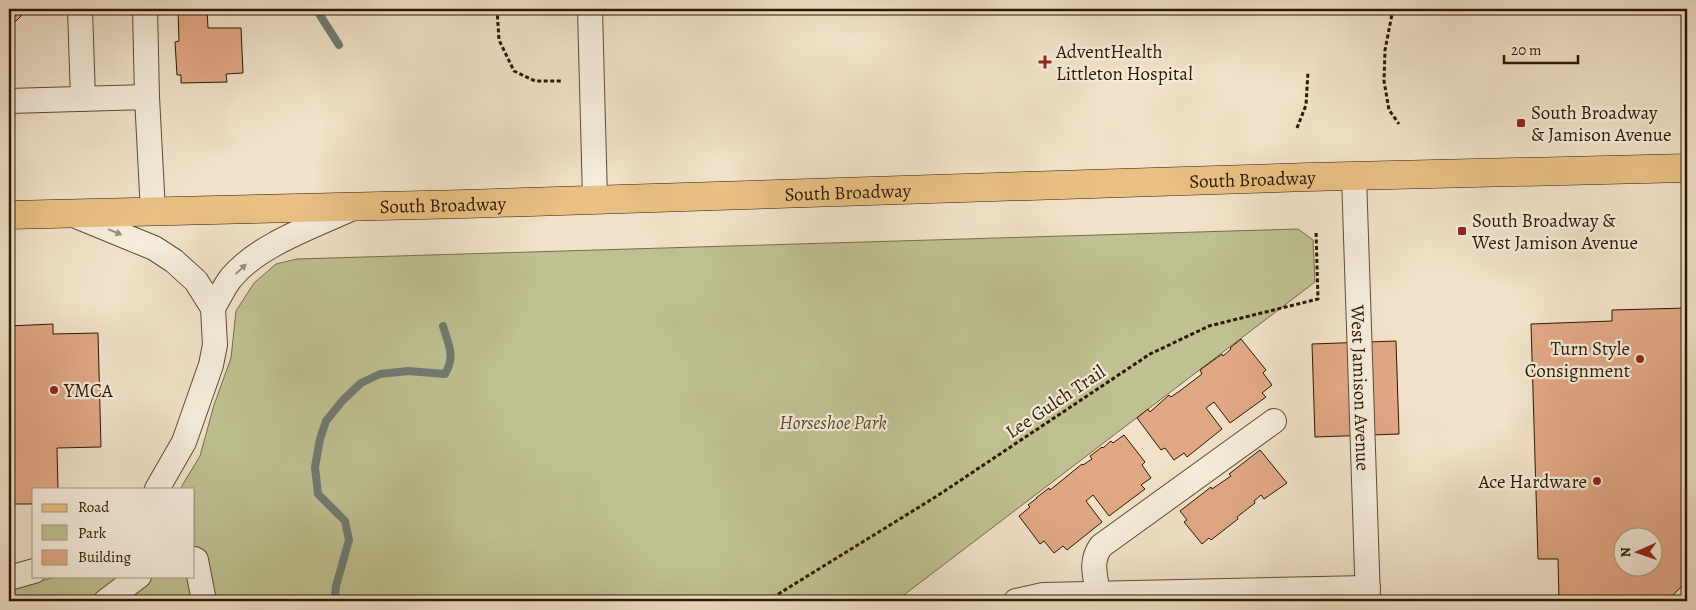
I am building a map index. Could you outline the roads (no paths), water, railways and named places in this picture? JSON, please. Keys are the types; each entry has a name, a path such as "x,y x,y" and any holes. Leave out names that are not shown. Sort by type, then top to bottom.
{"main road":[{"name":"South Broadway","path":"9,215 1687,168"}],"street":[{"path":"80,9 83,99"},
{"path":"145,9 153,212"},
{"path":"590,9 595,199"},
{"path":"9,101 147,97"},
{"name":"West Jamison Avenue","path":"1354,176 1368,595"},
{"path":"213,308 232,278 255,256 356,206"},
{"path":"70,214 154,248 174,261 196,280 213,308 215,345 211,365 184,442 158,488"},
{"path":"1098,593 1094,567 1095,555 1101,546 1274,421"},
{"path":"195,560 204,601"},
{"path":"9,578 32,572"},
{"path":"106,601 136,578"},
{"path":"1016,601 1043,595 1098,593 1170,597 1368,595"}],"waterway":[{"path":"316,9 339,45"},
{"path":"339,601 335,595 336,586 349,540 345,521 318,494 315,467 320,439 326,421 343,400 361,383 380,374 408,371 445,374 451,356 443,326"}],"place":[{"name":"AdventHealth Littleton Hospital","path":"1045,62"},
{"name":"South Broadway & Jamison Avenue","path":"1521,123"},
{"name":"South Broadway & West Jamison Avenue","path":"1462,231"},
{"name":"Turn Style Consignment","path":"1640,359"},
{"name":"YMCA","path":"54,390"},
{"name":"Ace Hardware","path":"1597,481"}],"park label":[{"name":"Horseshoe Park","path":"833,422"}]}
